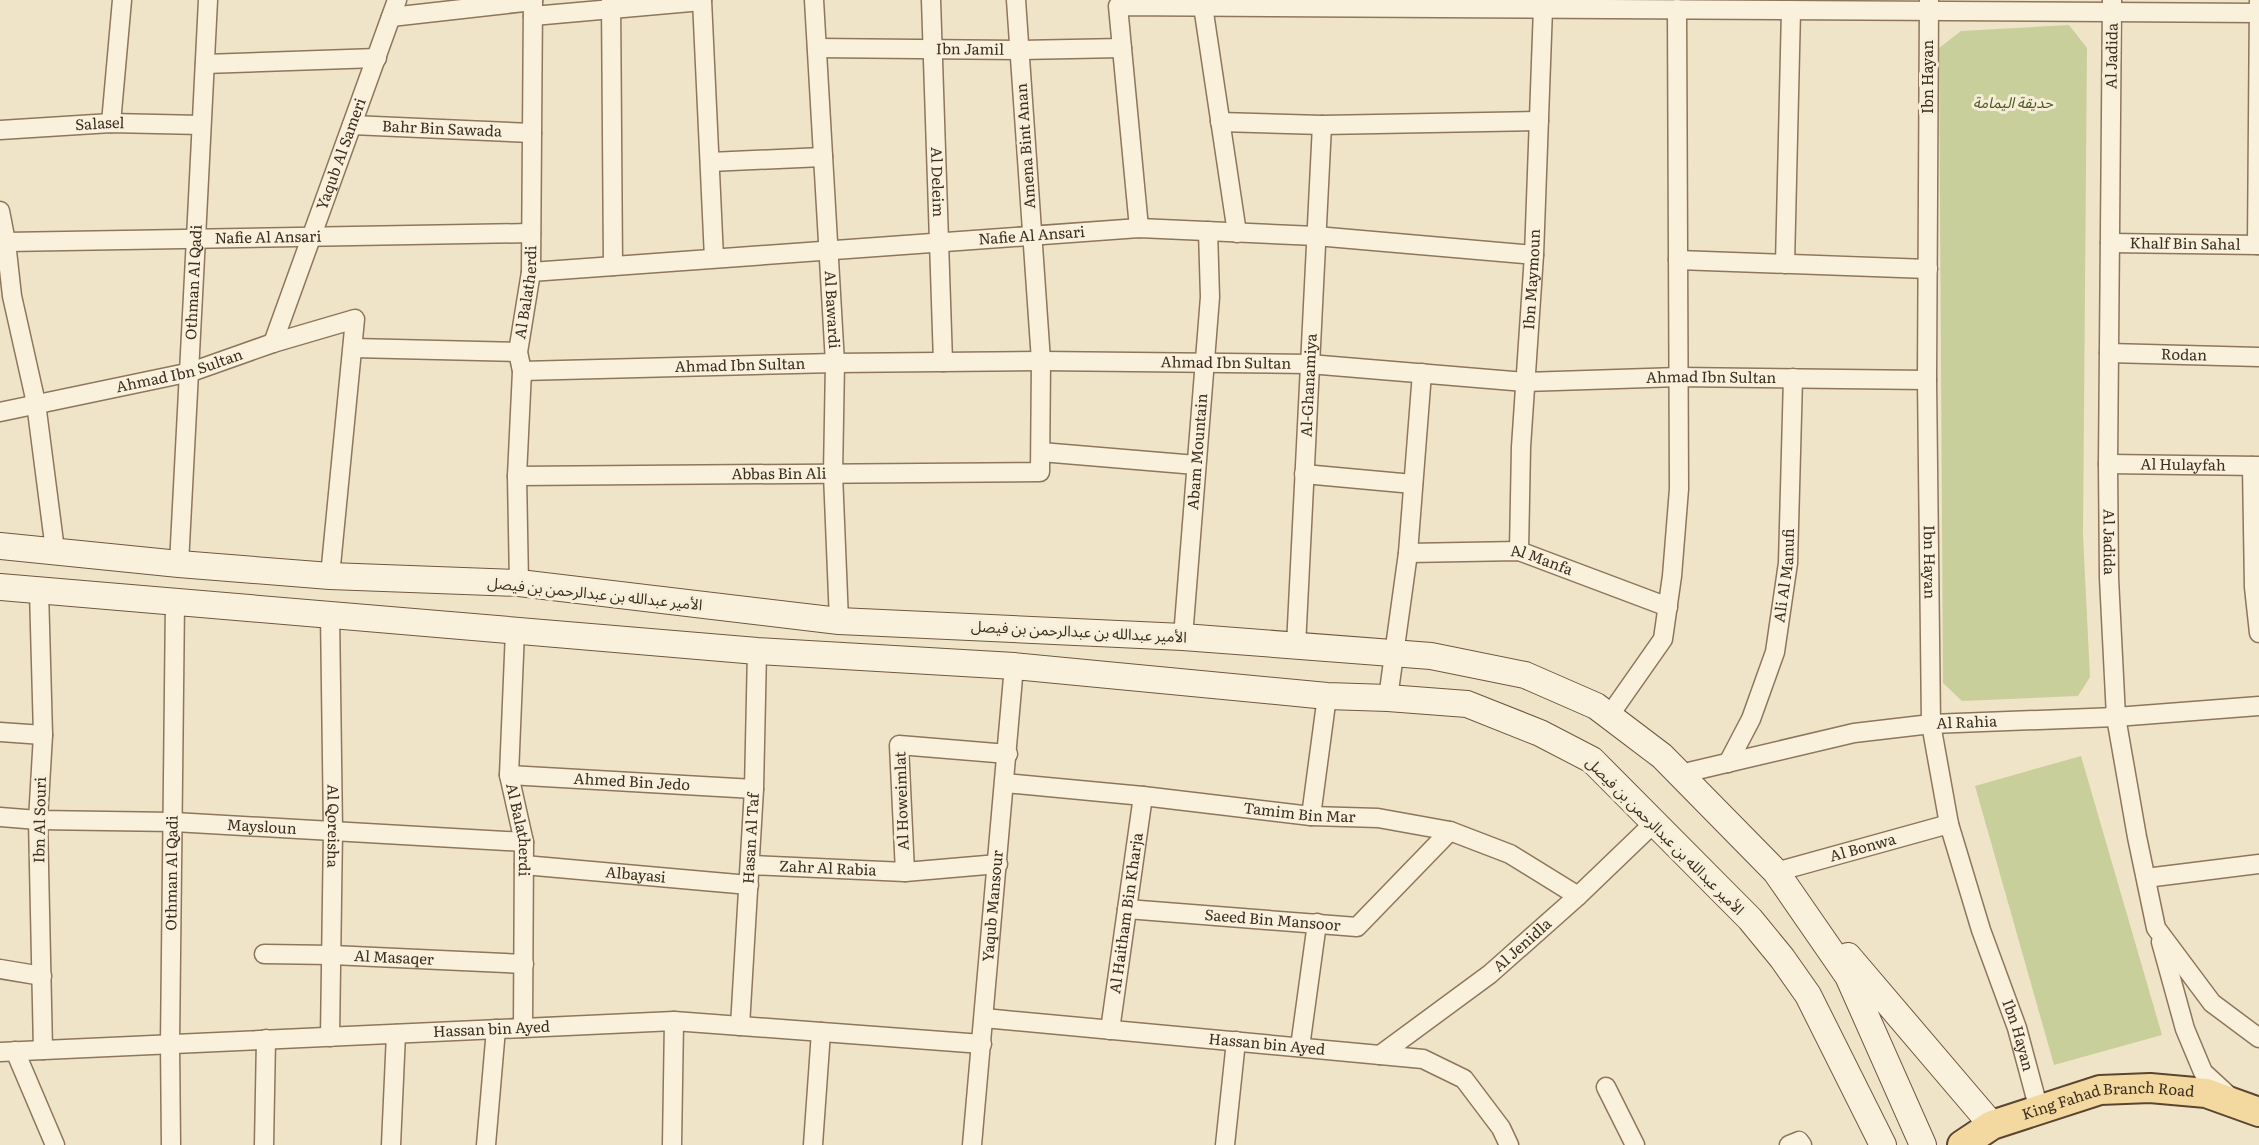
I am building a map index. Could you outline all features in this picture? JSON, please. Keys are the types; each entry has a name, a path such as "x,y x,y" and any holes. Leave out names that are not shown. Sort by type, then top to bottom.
{"main road":[{"name":"الأمير عبدالله بن عبدالرحمن بن فيصل","path":"0,546 330,576 519,583 839,621 1183,637 1431,656 1525,675 1596,706 1662,756 1776,872 1848,976 1923,1145"},
{"name":"الأمير عبدالله بن عبدالرحمن بن فيصل","path":"0,587 757,651 1014,666 1327,696 1467,704 1540,733 1592,760 1750,919 1808,995 1883,1145"},
{"path":"1776,872 1992,1125"},
{"name":"King Fahad Branch Road","path":"1962,1145 1992,1125 2100,1090 2150,1088 2206,1093 2248,1108"}],"street":[{"path":"111,123 122,0"},
{"name":"Othman Al Qadi","path":"179,564 191,372 195,238 208,0"},
{"name":"Al Bawardi","path":"814,0 835,363 833,474 839,621"},
{"name":"Al Deleim","path":"931,0 943,362"},
{"name":"Amena Bint Anan","path":"1016,0 1041,361 1040,472"},
{"path":"2258,245 2259,0"},
{"path":"394,9 702,1 714,258"},
{"path":"1139,228 1118,6 1470,4 1543,8 1677,9 1714,5 1791,10 1929,6 2112,6 2259,13"},
{"path":"611,5 613,266"},
{"name":"Al Balatherdi","path":"519,583 517,476 522,371 518,352 531,272 533,6"},
{"path":"1203,6 1238,232"},
{"name":"Ibn Hayan","path":"1929,6 1927,380 1931,723 1949,824 1981,930 2017,1028 2039,1110"},
{"name":"Al Jadida","path":"2112,6 2108,464 2109,578 2116,717 2156,928 2212,1003 2259,1038"},
{"name":"Ibn Maymoun","path":"1519,551 1521,447 1534,255 1543,8"},
{"name":"Yaqub Al Sameri","path":"273,343 394,9"},
{"path":"1609,716 1664,639 1668,607 1679,489 1677,9"},
{"path":"1785,264 1791,10"},
{"name":"Ibn Jamil","path":"817,48 1020,50 1122,48"},
{"path":"205,64 377,57"},
{"path":"1220,122 1322,125 1539,121"},
{"name":"Salasel","path":"0,130 111,123 201,125"},
{"name":"Bahr Bin Sawada","path":"352,125 532,133"},
{"name":"Al-Ghanamiya","path":"1296,646 1322,125"},
{"path":"710,162 823,157"},
{"path":"0,211 6,242 6,297 36,403 55,550"},
{"name":"Nafie Al Ansari","path":"531,272 1139,228 1316,236 1534,255"},
{"name":"Abam Mountain","path":"1183,637 1210,297 1208,231"},
{"name":"Nafie Al Ansari","path":"6,242 531,233"},
{"name":"Khalf Bin Sahal","path":"2110,243 2258,245"},
{"path":"1678,260 1928,269"},
{"name":"Ahmad Ibn Sultan","path":"0,412 191,372 273,343 356,319 354,348"},
{"path":"330,576 354,348 518,352"},
{"name":"Rodan","path":"2109,353 2259,357"},
{"name":"Ahmad Ibn Sultan","path":"522,371 835,363 1041,361 1309,364 1525,382 1678,377 1927,380"},
{"path":"1388,698 1408,553 1422,373"},
{"name":"Ali Al Manufi","path":"1728,763 1751,719 1775,652 1788,563 1793,378"},
{"path":"1041,452 1196,465"},
{"name":"Al Hulayfah","path":"2108,464 2256,466"},
{"path":"2256,466 2254,587 2259,633"},
{"name":"Abbas Bin Ali","path":"517,476 1040,472"},
{"path":"1304,474 1413,484"},
{"name":"Al Manfa","path":"1408,553 1519,551 1668,607"},
{"name":"Ibn Al Souri","path":"39,591 43,735 38,820 43,1050"},
{"name":"Othman Al Qadi","path":"171,1145 170,1044 176,601"},
{"name":"Al Qoreisha","path":"330,614 333,830 330,1037"},
{"name":"Al Balatherdi","path":"515,631 509,775 524,842 523,1028"},
{"name":"Hasan Al Taf","path":"740,1026 754,789 757,651"},
{"name":"Yaqub Mansour","path":"972,1145 1014,666"},
{"path":"1311,816 1327,696"},
{"name":"Al Rahia","path":"1680,774 1854,733 1931,723 2116,717 2259,706"},
{"path":"0,732 43,735"},
{"name":"Al Howeimlat","path":"998,864 905,872 899,745 1008,754"},
{"name":"Ahmed Bin Jedo","path":"509,775 754,789"},
{"name":"Tamim Bin Mar","path":"1005,783 1143,796 1311,816 1378,818 1450,831 1510,854 1578,896"},
{"name":"Al Haitham Bin Kharja","path":"1110,1030 1143,796"},
{"name":"Maysloun","path":"0,817 38,820 174,822 524,842"},
{"name":"Al Jenidla","path":"1380,1055 1490,974 1578,896 1655,822"},
{"name":"Al Bonwa","path":"1776,872 1949,824"},
{"name":"Saeed Bin Mansoor","path":"1126,909 1357,927 1450,831"},
{"path":"2146,878 2259,864"},
{"name":"Zahr Al Rabia","path":"750,865 905,872"},
{"name":"Albayasi","path":"524,866 749,885"},
{"path":"1300,1047 1317,923"},
{"path":"2156,928 2185,1029 2203,1072 2248,1108"},
{"name":"Al Masaqer","path":"264,954 524,964"},
{"path":"0,969 42,976"},
{"name":"Hassan bin Ayed","path":"984,1018 1423,1059 1464,1079 1501,1128 1509,1145"},
{"path":"672,1145 674,1021"},
{"name":"Hassan bin Ayed","path":"8,1051 674,1021 982,1044"},
{"path":"486,1145 496,1029"},
{"path":"813,1145 821,1032"},
{"path":"391,1145 396,1034"},
{"path":"264,1145 266,1039"},
{"path":"1225,1145 1236,1041"},
{"path":"8,1051 55,1145"},
{"path":"1606,1087 1635,1145"},
{"path":"1789,1145 1799,1141 1802,1145"}],"green space":[{"name":"حديقة اليمامة","path":"2069,25 2087,48 2083,535 2090,677 2078,696 1962,701 1943,683 1939,48 1961,31"},
{"path":"2081,756 2162,1035 2054,1065 1975,786"}]}
